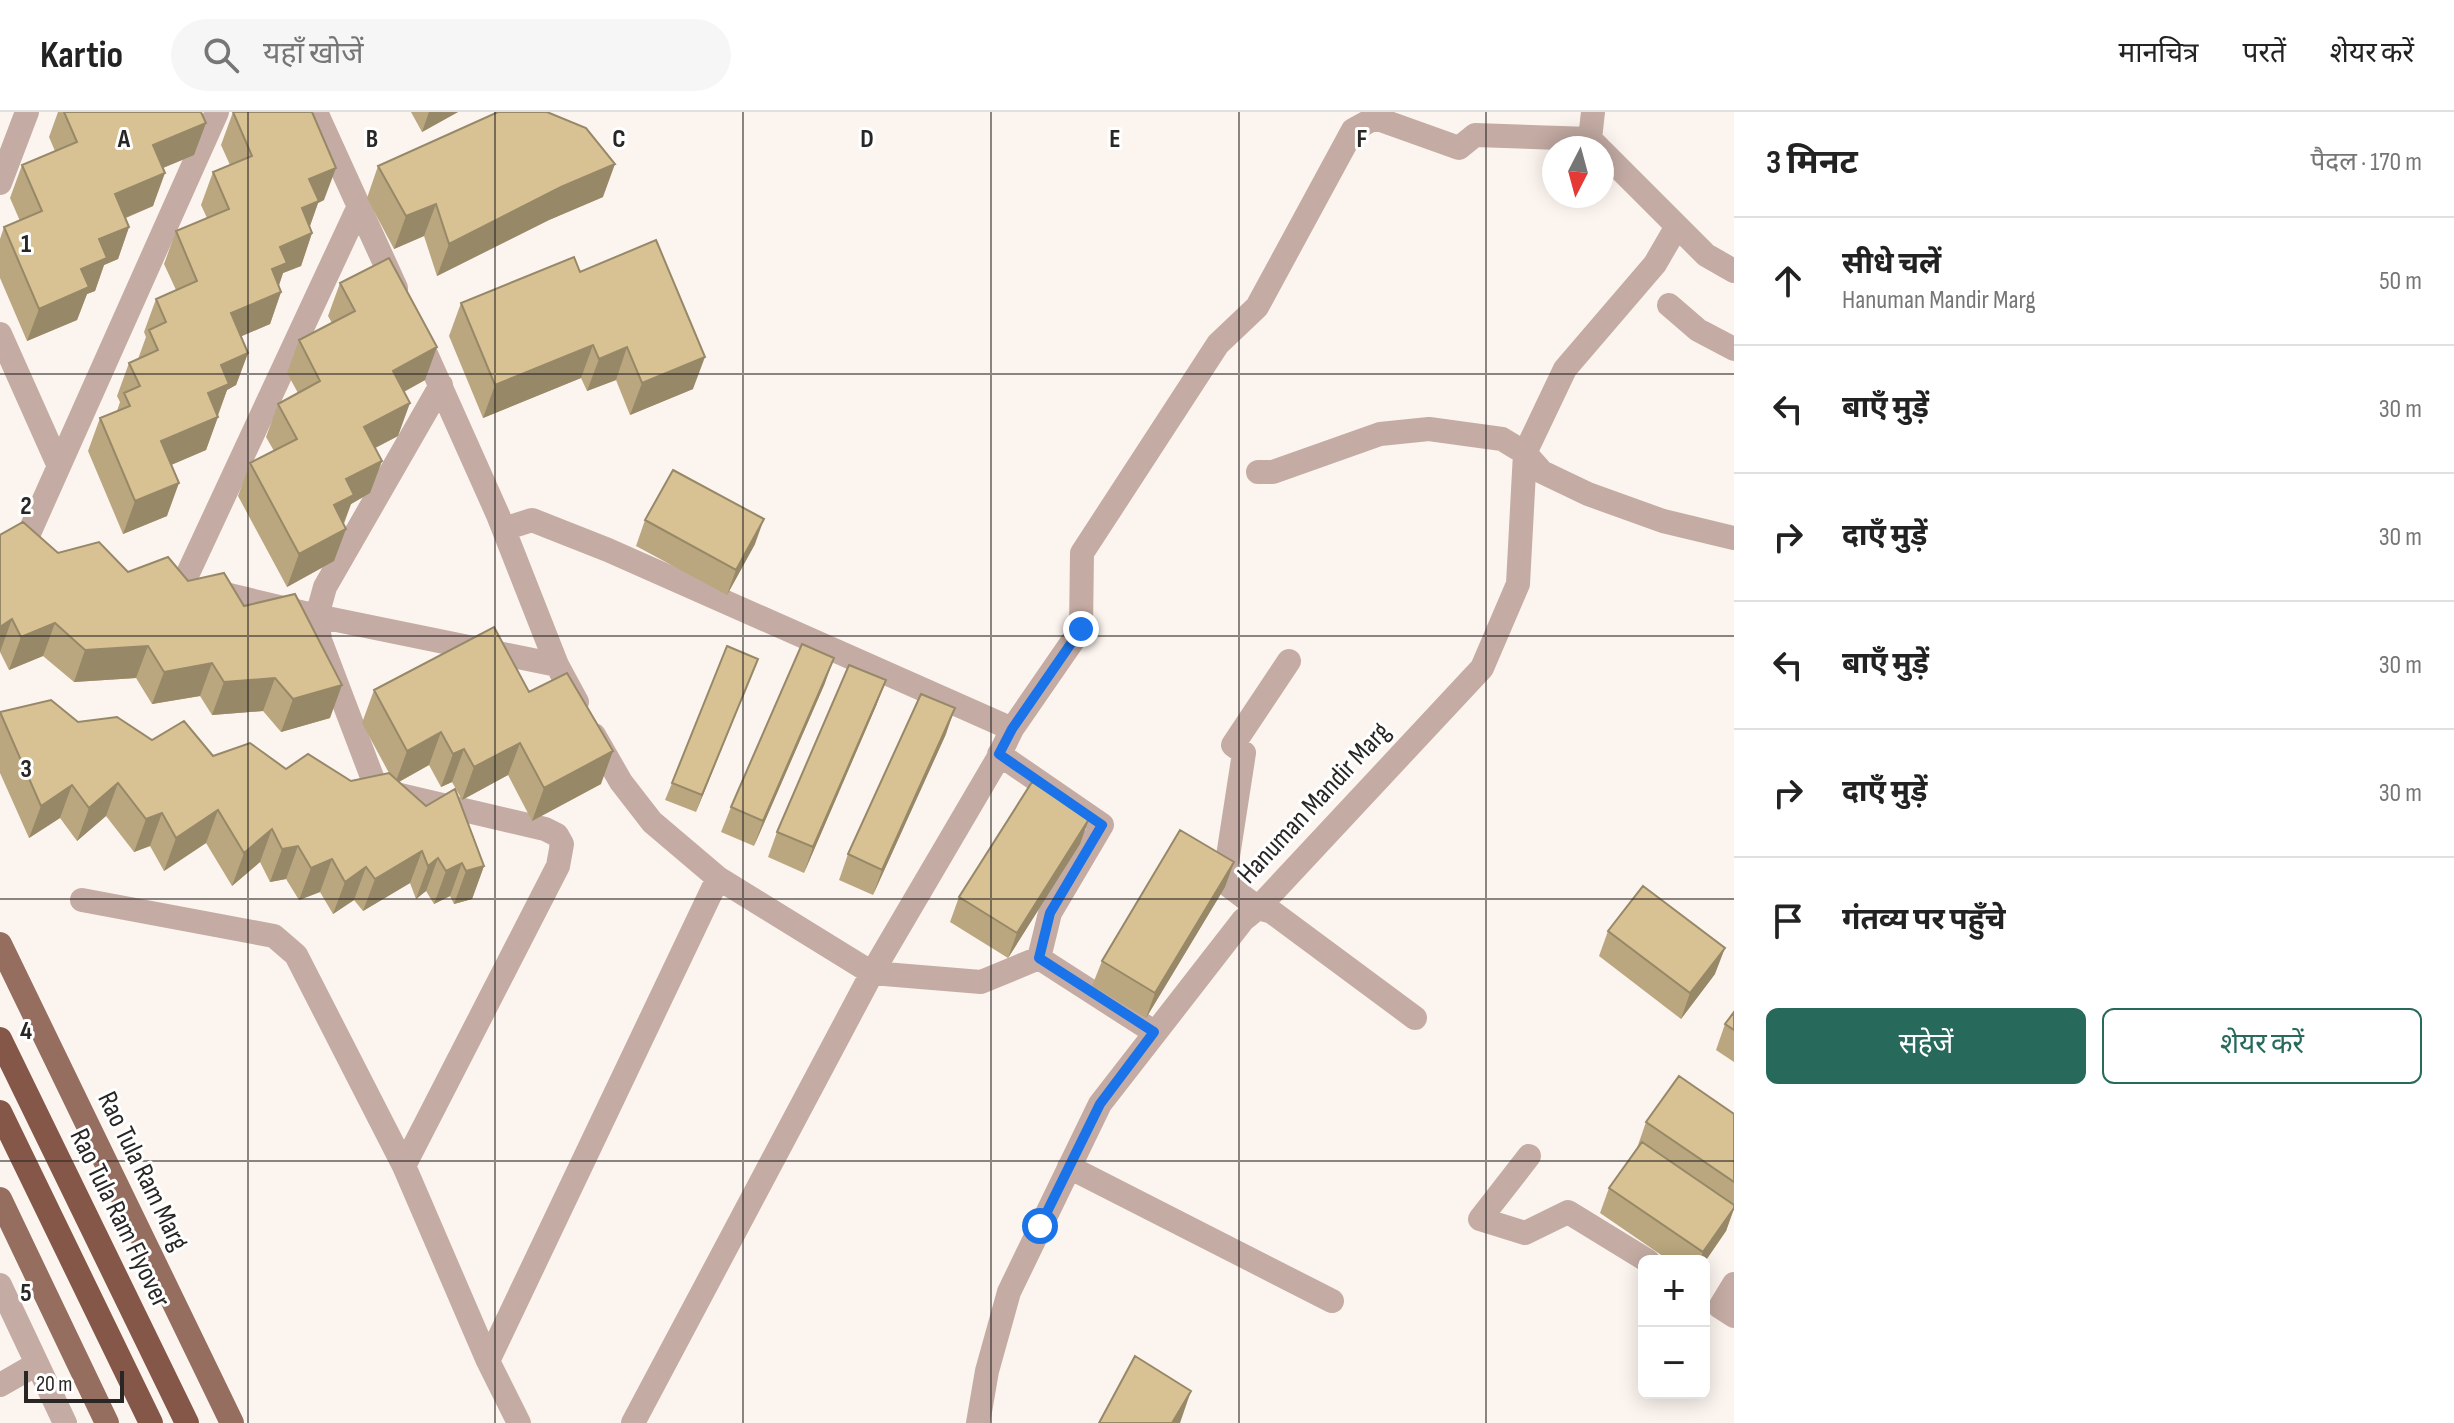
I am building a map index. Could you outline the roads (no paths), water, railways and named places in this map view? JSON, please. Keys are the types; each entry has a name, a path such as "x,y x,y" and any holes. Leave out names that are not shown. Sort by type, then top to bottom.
{"highway":[{"name":"Rao Tula Ram Flyover","path":"0,1039 187,1423"},
{"path":"0,1112 151,1423"}],"main road":[{"name":"Rao Tula Ram Marg","path":"0,944 232,1423"},
{"path":"0,1199 107,1423"}],"street":[{"path":"0,183 27,112"},
{"path":"51,556 11,548 58,464 217,112"},
{"path":"316,112 358,191 406,310 504,529 557,665 621,782 652,822 718,878 872,973 981,982 1039,958"},
{"path":"1593,112 1596,136"},
{"path":"633,1423 872,973 1012,729 1081,629 1082,553 1218,344 1257,307 1353,130 1375,118 1459,148 1475,135 1542,141"},
{"path":"1614,163 1706,255 1734,271"},
{"path":"183,584 358,191"},
{"name":"Hanuman Mandir Marg","path":"978,1423 987,1371 1009,1292 1100,1104 1243,920 1258,908 1482,668 1518,584 1525,453 1565,369 1655,264 1677,226"},
{"path":"1669,305 1698,330 1734,349"},
{"path":"0,334 58,464"},
{"path":"377,790 320,640 317,616 325,587 441,385"},
{"path":"1258,472 1273,472 1380,434 1429,429 1502,439 1525,453 1542,472 1588,494 1663,521 1734,538"},
{"path":"504,529 532,520 608,550 1012,729"},
{"path":"154,578 317,616 557,665"},
{"path":"1289,661 1233,745 1244,753 1224,882 1258,908 1272,912 1415,1018"},
{"path":"999,754 1102,825 1050,913 1039,958"},
{"path":"347,784 545,829 557,835 562,844 558,866 404,1166"},
{"path":"488,1361 718,878"},
{"path":"82,900 274,936 296,955 404,1166 488,1361 519,1423"},
{"path":"1039,958 1154,1032"},
{"path":"1529,1156 1480,1219 1525,1233 1568,1212 1638,1255"},
{"path":"1069,1167 1332,1301"},
{"path":"1719,1306 1734,1284"},
{"path":"0,1285 35,1365 65,1423"},
{"path":"0,1385 35,1365"}]}
